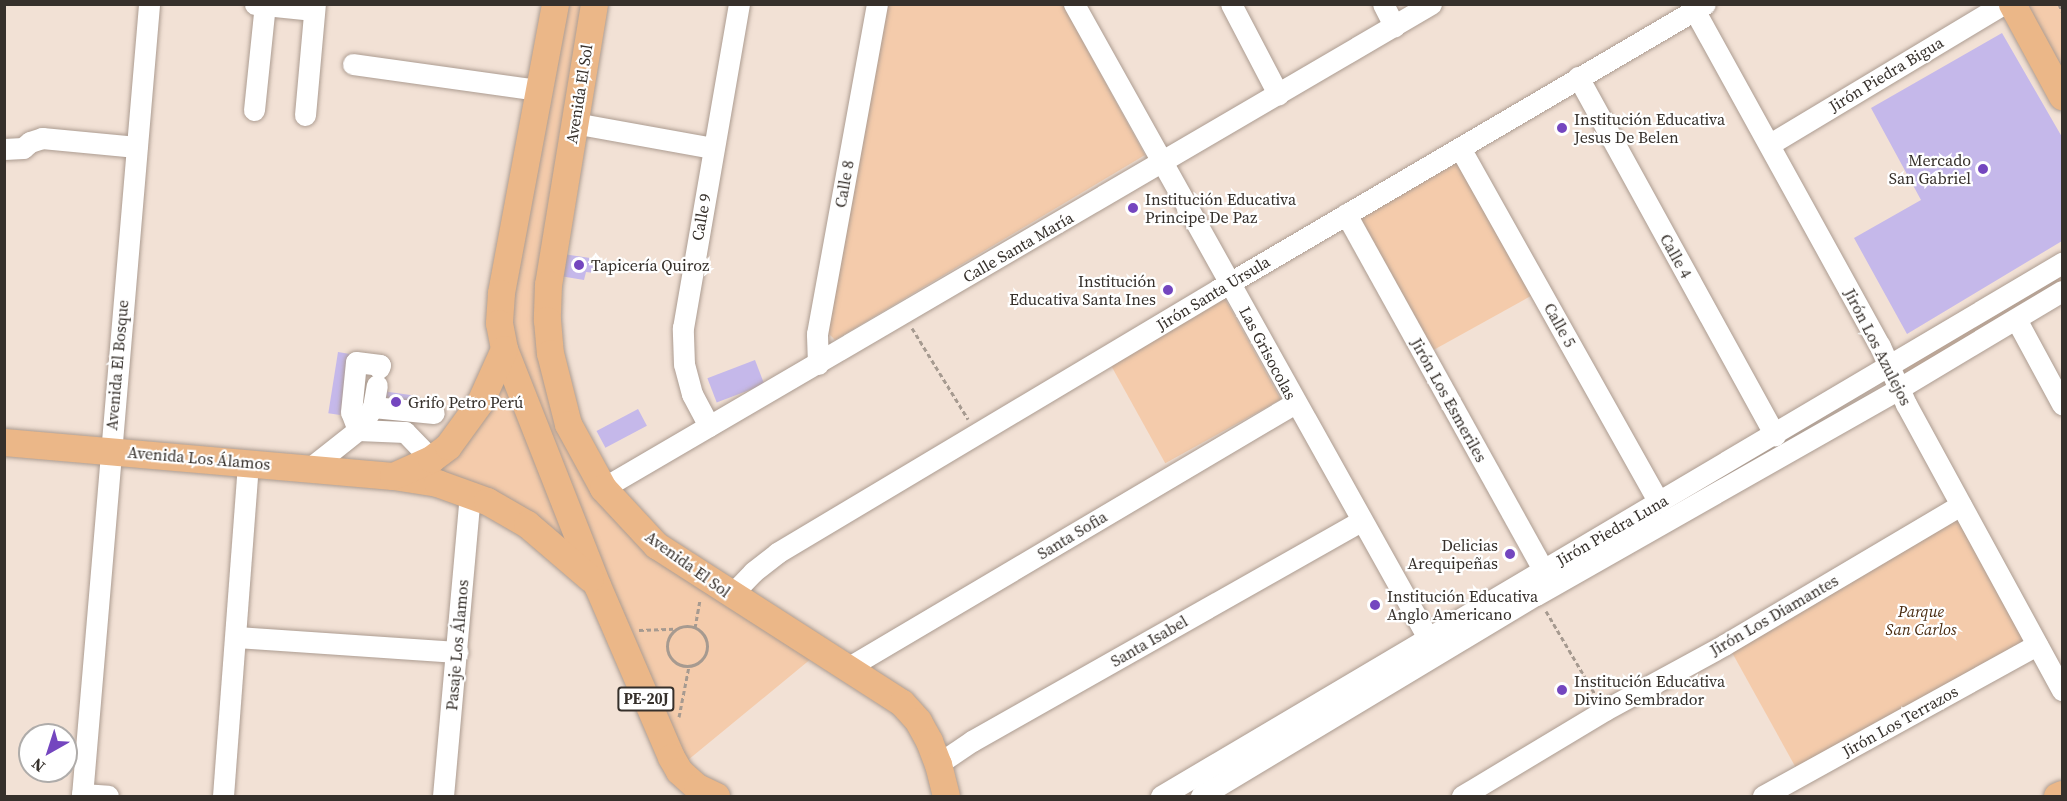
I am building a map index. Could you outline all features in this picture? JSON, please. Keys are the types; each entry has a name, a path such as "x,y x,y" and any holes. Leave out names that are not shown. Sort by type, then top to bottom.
{"main road":[{"path":"555,4 501,293 499,323 504,349 597,585"},
{"name":"Avenida El Sol","path":"594,4 548,284 547,321 557,390 568,424 603,488 656,545 731,596 849,667 902,703 918,721 938,764 946,796"},
{"path":"2012,4 2062,96"},
{"name":"Avenida Los Álamos","path":"393,476 431,459 448,446 470,418 504,349"},
{"name":"Avenida Los Álamos","path":"4,442 310,468 437,483 470,494 527,524 597,585"},
{"name":"PE-20J","path":"597,585 671,757 679,771 701,793"},
{"path":"2057,796 2062,794"}],"street":[{"name":"Avenida El Bosque","path":"82,795 149,4"},
{"path":"255,4 315,7 305,115"},
{"name":"Calle 9","path":"709,426 692,394 684,363 682,328 739,4"},
{"name":"Calle 8","path":"818,364 817,334 877,4"},
{"name":"Las Grisocolas","path":"1074,4 1428,638"},
{"path":"1231,4 1278,94"},
{"path":"1383,4 1394,26"},
{"name":"Calle Santa María","path":"603,488 1431,4"},
{"name":"Jirón Piedra Bigua","path":"1770,144 2003,4"},
{"path":"254,110 265,5"},
{"name":"Jirón Los Azulejos","path":"1697,7 1889,366 1898,389 2062,690"},
{"name":"Jirón Santa Ursula","path":"731,596 753,572 777,553 1230,282 1697,7"},
{"path":"353,64 538,90"},
{"name":"Calle 4","path":"1578,76 1775,435"},
{"path":"574,123 713,147"},
{"path":"4,149 23,148 30,142 42,138 137,147"},
{"name":"Calle 5","path":"1460,148 1659,502"},
{"name":"Jirón Los Esmeriles","path":"1346,214 1544,583"},
{"name":"Jirón Piedra Luna","path":"1201,796 1227,790 1544,583 1659,502 2062,263"},
{"name":"Jirón Piedra Luna","path":"1161,796 1428,638 1544,583 1898,389 2062,291"},
{"path":"2016,319 2062,404"},
{"path":"310,468 358,430 373,407 380,365 357,362 351,412 358,430"},
{"name":"Santa Sofia","path":"849,667 1295,403"},
{"path":"373,407 470,418"},
{"path":"358,430 405,432 434,413"},
{"path":"405,432 431,459"},
{"path":"223,796 248,463"},
{"name":"Pasaje Los Álamos","path":"443,796 458,652 470,494"},
{"name":"Jirón Los Diamantes","path":"1462,796 1605,710 1724,645 1961,505"},
{"name":"Santa Isabel","path":"938,764 972,741 1361,521"},
{"path":"236,637 458,652"},
{"name":"Jirón Los Terrazos","path":"1764,796 2037,645"},
{"path":"82,795 108,796"}],"path":[{"path":"2059,4 2062,11"},
{"path":"904,314 976,434"},
{"path":"695,628 704,577"},
{"path":"1544,583 1605,710"},
{"path":"616,630 695,628 705,636 707,649 701,661 689,666 676,663 668,653 668,640 676,629"},
{"path":"678,723 689,666"}],"green space":[{"path":"564,5 588,5 540,288 584,475 812,658 688,760 677,757 509,324"},
{"path":"885,5 1063,5 1145,155 835,340 827,332"},
{"path":"2017,5 2062,5 2062,86"},
{"path":"1459,162 1533,295 1430,352 1357,219"},
{"path":"2062,274 2062,284 1903,375 1904,369 1914,360"},
{"path":"1224,297 1281,399 1165,463 1109,361"},
{"path":"504,379 573,546 431,467"},
{"name":"Parque San Carlos","path":"1957,518 2026,643 1797,770 1728,645"}],"building":[{"name":"Mercado San Gabriel","path":"2002,33 2062,137 2062,241 1907,334 1854,238 1921,200 1871,108"},
{"name":"Tapicería Quiroz","path":"563,254 597,259 595,273 586,272 584,280 560,276"},
{"path":"338,352 350,354 340,415 328,413"},
{"path":"755,360 764,384 717,403 707,378"},
{"path":"382,391 416,396 414,411 380,406"},
{"path":"638,409 647,426 605,448 597,431"}],"place":[{"name":"Institución Educativa Jesus De Belen","path":"1562,128"},
{"name":"Mercado San Gabriel","path":"1983,169"},
{"name":"Institución Educativa Principe De Paz","path":"1133,208"},
{"name":"Tapicería Quiroz","path":"579,265"},
{"name":"Institución Educativa Santa Ines","path":"1168,290"},
{"name":"Grifo Petro Perú","path":"396,402"},
{"name":"Delicias Arequipeñas","path":"1510,554"},
{"name":"Institución Educativa Anglo Americano","path":"1375,605"},
{"name":"Institución Educativa Divino Sembrador","path":"1562,690"}]}
